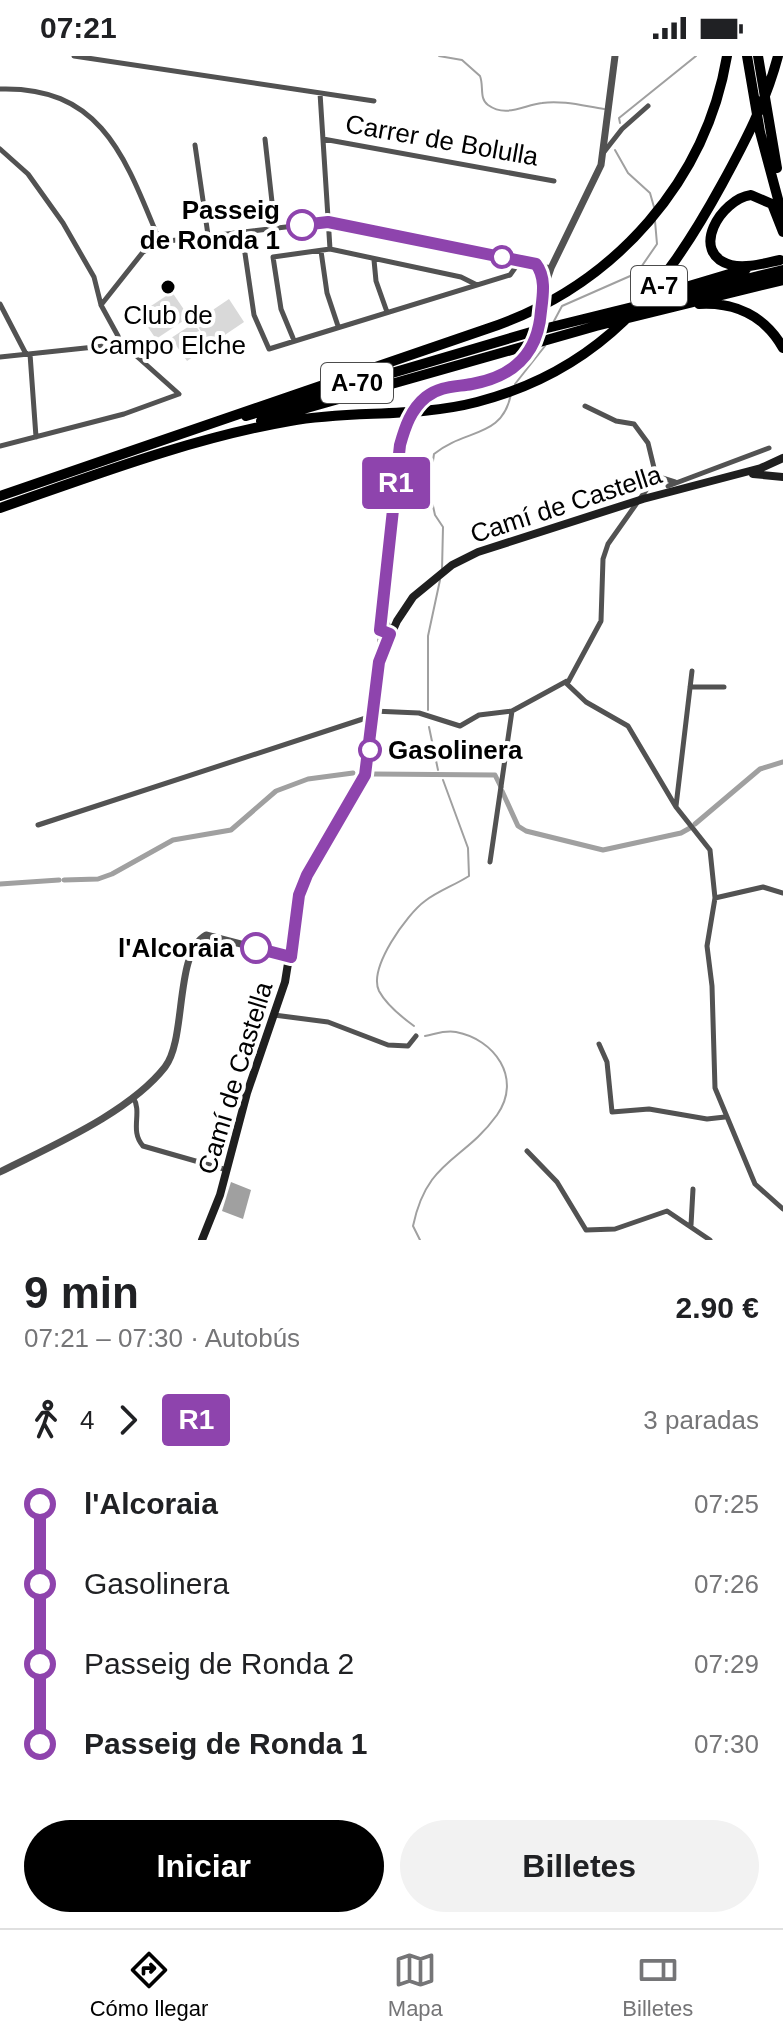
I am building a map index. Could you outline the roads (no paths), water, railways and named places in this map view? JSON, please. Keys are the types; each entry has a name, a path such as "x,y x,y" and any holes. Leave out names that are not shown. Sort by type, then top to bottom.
{"highway":[{"name":"A-7","path":"0,496 519,317 560,296 615,257 663,204 705,131 727,56"},
{"path":"747,56 760,132 783,218"},
{"path":"758,56 783,198"},
{"name":"A-7","path":"0,508 198,443 310,418 423,412 488,399 539,380 606,338 656,289 694,235 751,131 778,56"},
{"path":"774,153 783,181"},
{"path":"782,263 731,265 714,251 711,231 728,205 751,195 772,204 783,232"},
{"path":"634,305 683,287 782,263"},
{"name":"A-70","path":"198,443 366,389 661,309 782,263"},
{"name":"A-70","path":"182,433 634,305 783,280"},
{"path":"678,300 720,304 743,310 764,323 783,348"}],"main road":[{"name":"Camí de Castella","path":"202,1240 227,1170 291,957 299,895 365,775 381,664 397,621 434,578 478,552 783,458"},
{"name":"Camí de Castella","path":"729,477 762,473 783,477"},
{"name":"Camí de Castella","path":"381,664 424,587"},
{"path":"390,634 408,611"},
{"path":"383,616 390,634"},
{"path":"380,630 390,634"}],"street":[{"path":"74,56 374,101"},
{"path":"543,291 601,165 615,56"},
{"path":"0,89 52,93 94,118 116,146 160,242"},
{"path":"320,93 330,249"},
{"path":"603,153 622,129 648,106"},
{"path":"265,139 275,229"},
{"name":"Carrer de Bolulla","path":"323,139 554,181"},
{"path":"195,145 208,235"},
{"path":"0,149 28,174 63,223 94,277 101,305 116,340 179,394 124,414 0,446"},
{"path":"101,305 143,252 160,242 328,222 551,268"},
{"path":"242,232 254,315 269,349 293,338 510,275 521,260"},
{"path":"293,338 281,309 273,257 330,249 461,277 477,285"},
{"path":"321,251 327,293 338,326"},
{"path":"374,260 376,281 387,312"},
{"path":"381,664 380,630 400,445 408,420 425,397 440,389 483,382 500,375 529,354 539,338 543,291 536,264"},
{"path":"0,304 28,354 36,437"},
{"path":"0,357 116,340"},
{"path":"38,825 374,710 419,713 460,726 479,715 512,711 568,681 601,621 603,559 608,544 643,499 656,476 648,443 634,424 616,421 585,406"},
{"path":"668,486 769,448"},
{"path":"656,476 676,482"},
{"path":"383,616 397,621"},
{"path":"676,807 692,671"},
{"path":"568,681 570,690 628,726 676,807 710,850 715,898 707,946 712,986 715,1088 755,1184 783,1209"},
{"path":"690,687 724,687"},
{"path":"490,862 512,711"},
{"path":"715,898 763,887 783,893"},
{"path":"0,1172 98,1121 165,1066 173,1052 190,965 201,938 206,935 291,957"},
{"path":"274,1015 328,1022 388,1045 408,1046 416,1036"},
{"path":"599,1044 607,1062 612,1112 649,1109 707,1119 725,1117"},
{"path":"132,1096 137,1103 134,1130 143,1146 227,1170"},
{"path":"527,1151 557,1182 586,1230 615,1229 667,1211 710,1240"},
{"path":"691,1225 693,1189"}],"waterway":[{"path":"439,56 462,60 480,76 484,99 495,109 508,111 557,102 604,109"},
{"path":"620,123 619,118 696,56"},
{"path":"615,150 628,173 650,193 654,207"},
{"path":"554,321 562,306 637,273 657,244 655,221"},
{"path":"515,384 545,346"},
{"path":"442,570 443,527 435,515 429,488 434,454 500,419 511,394"},
{"path":"428,710 428,636 440,580"},
{"path":"429,727 438,770"},
{"path":"695,824 760,769 783,762"},
{"path":"64,880 98,879 173,840 231,830 276,791 308,779 353,773"},
{"path":"374,774 495,775 501,787"},
{"path":"414,1026 386,1001 377,981 384,956 409,917 430,897 469,876 468,848 443,780"},
{"path":"502,791 518,826 526,831 603,850 681,833 690,828"},
{"path":"0,884 59,880"},
{"path":"420,1240 413,1226 427,1187 497,1115 507,1087 500,1062 482,1043 456,1032 425,1036"}],"place":[{"name":"Passeig de Ronda 1","path":"302,225"},
{"name":"Club de Campo Elche","path":"168,287"},
{"name":"Gasolinera","path":"370,750"},
{"name":"l'Alcoraia","path":"256,948"}]}
